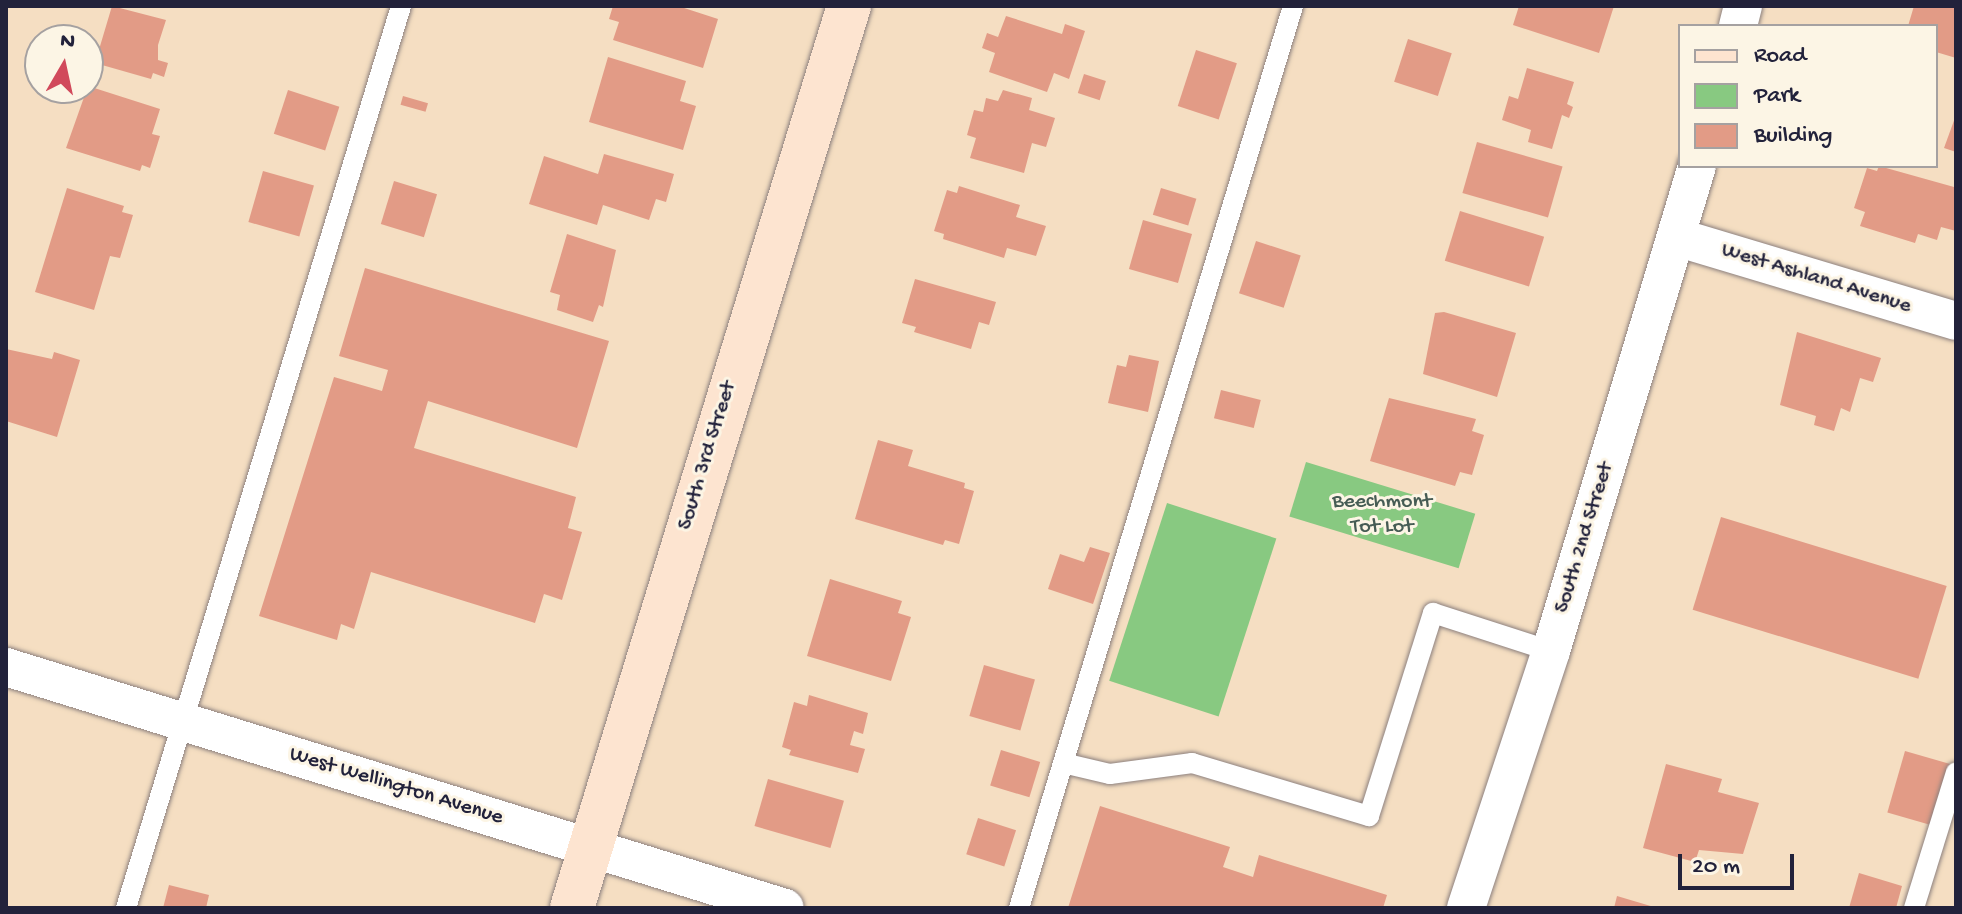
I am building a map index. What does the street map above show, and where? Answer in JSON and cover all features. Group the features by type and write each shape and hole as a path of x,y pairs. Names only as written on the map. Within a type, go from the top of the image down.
{"main road":[{"name":"South 3rd Street","path":"572,908 849,6"}],"street":[{"name":"South 2nd Street","path":"1466,908 1551,651 1696,168"},
{"name":"West Ashland Avenue","path":"1676,237 1956,321"},
{"name":"West Wellington Avenue","path":"6,667 785,908"}],"lane":[{"path":"126,908 401,6"},
{"path":"1019,908 1293,6"},
{"path":"1063,763 1110,774 1192,763 1369,816 1433,613 1551,651"},
{"path":"1914,908 1956,772"}],"green space":[{"name":"Beechmont Tot Lot","path":"1306,462 1475,514 1459,568 1289,517"},
{"path":"1167,503 1276,539 1219,716 1109,681"}],"building":[{"path":"112,6 166,20 158,45 158,60 168,63 164,77 153,73 151,79 104,66 104,33"},
{"path":"613,6 678,6 718,19 703,68 613,40 619,22 609,19"},
{"path":"1519,6 1614,6 1599,53 1513,25"},
{"path":"1914,6 1956,6 1956,58 1938,53 1938,24 1909,24"},
{"path":"1006,16 1062,34 1065,24 1085,31 1069,79 1054,73 1047,92 989,72 995,53 982,48 987,33 998,37"},
{"path":"1408,39 1452,53 1438,96 1394,82"},
{"path":"1196,50 1237,63 1219,119 1178,106"},
{"path":"608,57 686,81 680,101 696,106 683,150 589,122"},
{"path":"1527,68 1574,82 1567,104 1573,107 1569,118 1562,115 1552,149 1528,142 1531,130 1502,120 1509,96 1518,99"},
{"path":"1084,74 1106,81 1100,100 1078,93"},
{"path":"288,90 339,107 325,150 274,134"},
{"path":"1003,90 1032,98 1029,110 1055,118 1046,147 1032,143 1024,173 970,158 976,138 967,135 974,110 983,112 986,98 998,101"},
{"path":"104,91 160,109 152,134 160,136 150,168 142,165 140,171 66,148 82,104 104,104"},
{"path":"403,96 428,103 426,112 401,105"},
{"path":"1956,115 1956,152 1944,148"},
{"path":"1477,142 1563,167 1548,217 1462,193"},
{"path":"604,154 674,174 666,202 656,199 649,220 603,205 597,225 529,204 544,156 598,174"},
{"path":"1867,168 1877,171 1878,168 1886,168 1954,187 1956,231 1941,227 1937,240 1918,234 1915,243 1860,226 1865,212 1854,208"},
{"path":"263,171 314,186 299,237 248,222"},
{"path":"394,181 437,194 424,237 381,224"},
{"path":"959,186 1020,205 1016,217 1046,226 1036,256 1007,248 1004,258 943,239 944,234 934,231 947,190 957,193"},
{"path":"67,188 124,206 122,212 133,215 120,258 110,256 94,310 35,292"},
{"path":"1161,188 1196,199 1188,226 1153,215"},
{"path":"1460,211 1544,237 1529,286 1445,261"},
{"path":"1143,220 1192,234 1178,283 1129,269"},
{"path":"567,234 616,250 603,307 599,305 593,322 557,310 560,295 550,292"},
{"path":"1256,241 1301,256 1284,308 1239,293"},
{"path":"365,268 609,341 577,448 428,401 414,448 576,497 568,528 582,532 562,600 544,594 535,623 371,572 354,629 341,624 337,640 259,616 334,377 382,391 388,370 339,356"},
{"path":"915,279 996,302 989,325 979,322 971,349 914,332 916,327 902,323"},
{"path":"1444,312 1516,333 1497,397 1423,374 1435,313"},
{"path":"1797,332 1881,358 1873,382 1860,378 1850,412 1841,408 1834,431 1814,425 1816,416 1780,405"},
{"path":"6,349 52,359 54,352 80,360 57,437 6,421"},
{"path":"1129,355 1159,361 1148,412 1108,403 1117,365 1126,367"},
{"path":"1221,390 1261,400 1254,428 1214,418"},
{"path":"1389,398 1476,419 1472,431 1484,435 1472,475 1460,472 1455,486 1370,461"},
{"path":"878,440 913,450 908,466 965,483 964,488 974,491 959,544 945,540 943,545 855,519"},
{"path":"1721,517 1947,586 1918,679 1693,610"},
{"path":"1090,547 1110,553 1093,604 1048,589 1060,554 1084,562"},
{"path":"830,579 902,601 898,613 911,617 891,681 807,656"},
{"path":"984,665 1035,680 1020,731 969,716"},
{"path":"809,695 868,713 863,734 854,731 850,745 865,749 858,773 789,755 791,750 782,747 794,702 807,706"},
{"path":"1001,750 1040,762 1029,797 990,785"},
{"path":"1905,751 1949,764 1932,825 1887,813"},
{"path":"1666,764 1722,779 1718,792 1759,803 1743,854 1699,850 1695,862 1643,848"},
{"path":"768,779 844,801 830,848 754,826"},
{"path":"1100,806 1230,847 1223,867 1253,877 1259,855 1387,895 1383,908 1068,908"},
{"path":"978,818 1016,830 1004,867 966,854"},
{"path":"1859,873 1902,886 1896,908 1849,908"},
{"path":"169,885 209,895 206,908 163,908"},
{"path":"1617,896 1654,907 1654,908 1614,908"}]}
